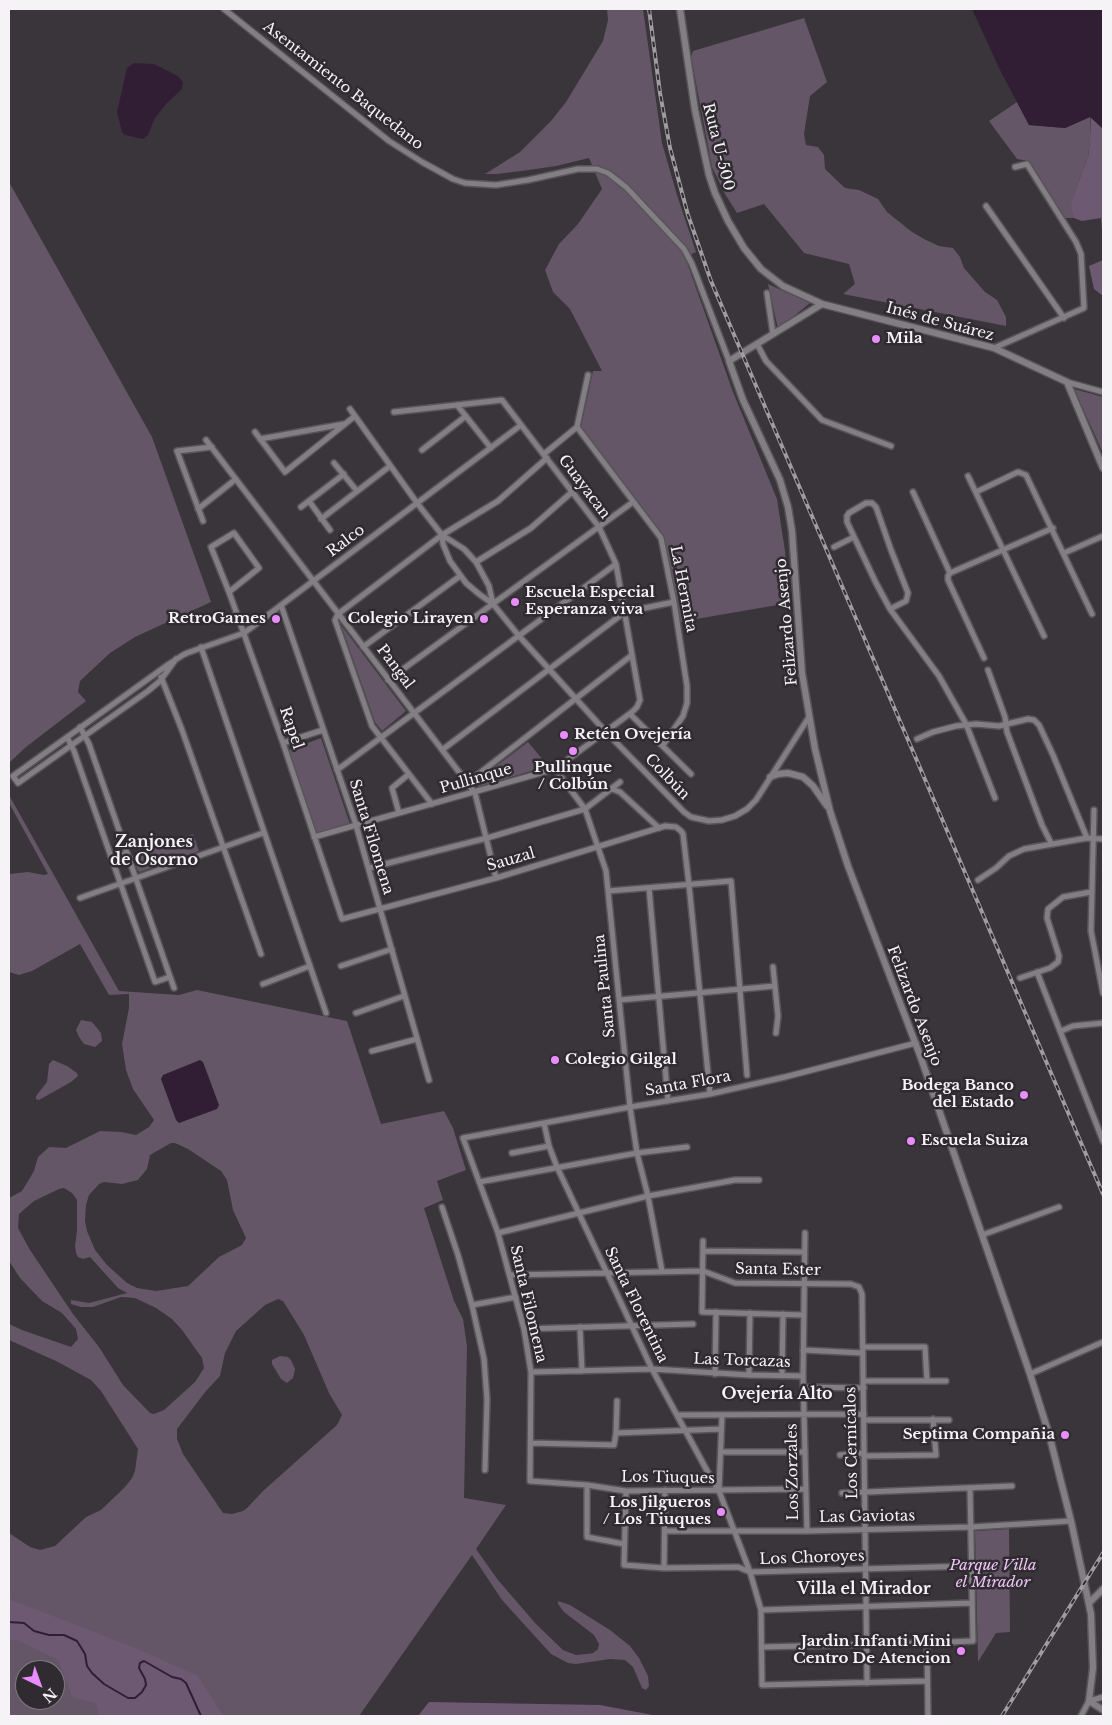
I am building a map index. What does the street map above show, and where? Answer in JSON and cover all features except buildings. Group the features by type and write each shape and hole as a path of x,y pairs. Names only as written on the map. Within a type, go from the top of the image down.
{"street":[{"name":"Asentamiento Baquedano","path":"224,9 390,141 453,179 465,183 496,185 578,169 597,169 608,172 626,187 684,249 692,264 729,361"},
{"name":"Ruta U-500","path":"680,9 701,139 709,175 721,207 739,240 761,269 783,286 822,304"},
{"path":"994,348 1084,308 1081,254 1076,242 1027,164 1015,167"},
{"path":"986,206 1064,318"},
{"path":"767,293 773,334"},
{"path":"729,361 822,304"},
{"name":"Inés de Suárez","path":"822,304 994,348 1067,382 1103,392"},
{"path":"757,344 766,361 822,420 891,446"},
{"name":"Felizardo Asenjo","path":"729,361 743,400 780,480 788,507 792,531 802,673 809,717 830,811 848,866 916,1044 1049,1434 1071,1521 1089,1603 1092,1627 1093,1668 1089,1701 1081,1716"},
{"path":"432,804 372,726 335,620 338,614 442,536 498,501 577,427 588,375"},
{"path":"1067,382 1103,468"},
{"name":"Guayacan","path":"458,405 502,400 599,527 616,564 640,696 637,707 630,714"},
{"path":"394,412 458,405 491,448"},
{"name":"Colbún","path":"350,409 442,536 464,549 476,562 486,578 493,604"},
{"path":"255,432 285,472 355,416"},
{"path":"422,450 466,416"},
{"path":"260,439 345,424"},
{"name":"Ralco","path":"176,659 162,678 148,691 18,784 13,776 158,671 176,659 201,647 244,633 521,425"},
{"name":"La Hermita","path":"577,427 660,538 674,602 687,686 687,703 683,716 663,745"},
{"name":"Pangal","path":"206,440 475,793 496,878"},
{"path":"202,521 177,451 212,447"},
{"path":"334,463 357,491"},
{"path":"321,519 390,466"},
{"path":"976,492 1018,472 1026,474 1092,614"},
{"path":"301,507 344,474"},
{"path":"968,476 1044,636"},
{"path":"198,509 236,479"},
{"path":"476,562 531,528 572,492"},
{"path":"913,492 950,573 948,580 984,658"},
{"path":"309,502 330,530"},
{"path":"388,680 633,502"},
{"path":"890,609 904,602 908,595 876,507 872,503 866,503 848,514 847,520 854,537 890,609 939,676 966,724 995,798"},
{"path":"950,573 1053,528"},
{"name":"Rapel","path":"229,592 260,568 234,533 211,547 244,633 342,919"},
{"name":"Colbún","path":"442,536 446,552 460,576 493,604 519,636 606,732 684,812 697,819 709,821 722,820 741,813 756,800 809,717"},
{"path":"1064,553 1103,536"},
{"path":"834,547 854,537"},
{"path":"337,770 616,564"},
{"path":"363,647 460,576"},
{"path":"442,750 625,612 674,602"},
{"name":"Santa Filomena","path":"281,605 356,825 429,1080"},
{"path":"201,647 326,1013"},
{"path":"467,782 632,655"},
{"path":"988,670 1005,717 1006,732 1042,825 1051,843"},
{"path":"158,671 224,847 261,954"},
{"path":"630,714 691,774"},
{"name":"Pullinque","path":"314,837 555,769 630,714"},
{"path":"917,739 940,729 966,724 1006,725 1028,719 1034,720 1038,723 1087,838"},
{"path":"80,727 85,736 174,988"},
{"path":"283,744 323,730"},
{"path":"67,737 72,745 155,982 170,977"},
{"name":"Santa Paulina","path":"555,769 585,809 606,871 630,1107 637,1153 648,1196 662,1271"},
{"path":"770,777 788,773 803,777 810,783 830,811"},
{"path":"399,813 392,789 394,785 408,774"},
{"path":"369,868 487,838 585,809 620,782"},
{"path":"612,789 620,792 659,828"},
{"path":"1094,810 1091,892 1092,938 1103,993"},
{"name":"Sauzal","path":"342,919 496,878 666,826 679,829 683,834 689,885"},
{"path":"80,898 263,833"},
{"path":"978,880 1016,852 1051,843 1087,838 1103,839"},
{"path":"112,859 127,853"},
{"path":"608,891 732,881 747,1075"},
{"path":"689,885 710,1094"},
{"path":"649,888 668,1101"},
{"path":"1020,978 1055,966 1059,960 1046,918 1048,909 1066,896 1091,892"},
{"path":"341,966 392,949"},
{"path":"263,984 310,966"},
{"path":"773,967 778,1016 776,1033"},
{"path":"1037,972 1103,1141"},
{"path":"619,1000 775,986"},
{"path":"356,1013 404,996"},
{"path":"1061,1031 1073,1026 1103,1024"},
{"path":"372,1051 417,1039"},
{"name":"Santa Flora","path":"462,1138 710,1094 785,1078 916,1044"},
{"name":"Santa Florentina","path":"544,1123 557,1167 578,1213 652,1369 718,1491 750,1572 761,1610 762,1685 867,1682"},
{"name":"Santa Filomena","path":"462,1138 498,1233 524,1329 531,1372 530,1481"},
{"path":"512,1153 550,1146"},
{"path":"479,1182 637,1153 686,1147"},
{"path":"498,1233 648,1196 735,1180 758,1180"},
{"path":"442,1207 472,1305 484,1359 487,1398 485,1470"},
{"path":"982,1235 1059,1207"},
{"name":"Los Zorzales","path":"805,1234 803,1376 807,1531"},
{"path":"703,1241 702,1312 803,1315"},
{"path":"703,1251 804,1252"},
{"name":"Santa Ester","path":"510,1275 662,1271 703,1272 734,1283 854,1284 859,1287 862,1294"},
{"name":"Los Cernícalos","path":"862,1294 867,1682"},
{"path":"472,1305 516,1297"},
{"path":"715,1374 716,1312"},
{"path":"749,1375 750,1313"},
{"path":"782,1376 783,1314"},
{"path":"524,1329 693,1324"},
{"path":"580,1327 582,1371"},
{"path":"1030,1374 1103,1342"},
{"path":"863,1346 925,1347 927,1381"},
{"path":"803,1350 863,1353"},
{"name":"Las Torcazas","path":"531,1372 652,1369 715,1374 803,1376"},
{"path":"864,1381 946,1381"},
{"path":"804,1386 864,1388"},
{"path":"531,1443 614,1445 617,1401"},
{"path":"677,1416 804,1414 949,1420"},
{"path":"718,1491 722,1416"},
{"path":"840,1455 936,1456 933,1419"},
{"path":"616,1433 721,1429"},
{"path":"721,1452 805,1452"},
{"name":"Los Tiuques","path":"530,1481 587,1485 626,1491 806,1489"},
{"path":"587,1485 587,1537 624,1544 626,1491"},
{"path":"842,1492 1012,1486"},
{"path":"762,1647 973,1640 970,1488"},
{"path":"664,1568 665,1490"},
{"name":"Las Gaviotas","path":"665,1531 734,1532 972,1527 1071,1521"},
{"name":"Los Choroyes","path":"624,1544 624,1565 664,1568 738,1567 750,1572 972,1566"},
{"path":"1089,1603 1103,1589"},
{"path":"761,1610 972,1603"},
{"path":"927,1643 928,1716"},
{"path":"867,1682 927,1681"},
{"path":"1089,1701 1103,1697"},
{"path":"1089,1701 1103,1710"}],"green space":[{"path":"607,9 643,9 662,143 696,252 685,257 733,392 777,499 785,551 789,603 679,622 663,538 594,444 592,444 581,426 593,371 602,371 570,309 553,292 545,270 559,244 578,224 602,189 589,158 556,166 485,174 520,152 551,121 566,102 603,41 608,20"},
{"path":"804,18 827,82 810,96 804,134 806,145 818,147 824,155 825,169 845,188 859,190 878,199 887,212 912,232 939,246 953,248 960,257 964,268 985,292 997,300 1006,317 1006,326 843,294 855,284 849,264 804,253 764,204 737,213 712,167 691,57 693,51"},
{"path":"1017,102 1029,125 1065,128 1090,117 1088,157 1076,188 1072,206 1074,218 1065,218 1029,161 1017,159 989,121"},
{"path":"9,182 152,437 211,602 135,637 110,653 80,681 78,692 86,701 26,747 9,763"},
{"path":"768,284 810,303 778,329"},
{"path":"1074,389 1103,397 1103,453"},
{"path":"341,625 406,711 382,731 375,722"},
{"path":"321,738 350,824 316,833 289,750"},
{"path":"528,742 548,766 478,787 475,782"},
{"path":"9,795 119,991 179,995 197,990 347,1021 381,1124 444,1111 453,1128 466,1170 437,1181 443,1200 424,1208 454,1301 463,1319 467,1346 464,1498 506,1505 476,1549 498,1580 536,1624 563,1650 576,1655 593,1653 598,1649 599,1644 594,1635 564,1612 558,1601 570,1605 610,1630 630,1646 639,1658 648,1676 649,1686 646,1690 642,1688 633,1667 625,1660 610,1659 576,1664 568,1663 551,1654 502,1600 472,1555 359,1716 9,1716 9,1533 30,1547 40,1550 55,1546 86,1517 101,1510 125,1487 135,1471 138,1449 101,1391 91,1380 56,1361 9,1340 9,1324 71,1347 78,1339 76,1329 62,1313 42,1301 20,1278 9,1261 9,1198 22,1191 34,1171 38,1157 49,1147 66,1148 100,1131 136,1135 149,1127 154,1120 133,1089 126,1070 122,1044 129,1008 129,994 109,995 80,944 32,971 19,975 9,972 9,874 28,872 48,874 9,803","holes":["171,1143 188,1149 221,1171 227,1180 233,1210 246,1238 242,1245 219,1257 188,1286 156,1291 137,1288 127,1283 107,1265 95,1250 87,1231 85,1221 86,1205 89,1195 99,1184 104,1182 122,1184 138,1180 147,1169 150,1155","64,1188 72,1193 77,1200 75,1246 78,1257 83,1259 90,1257 118,1288 127,1293 89,1303 71,1300 71,1304 81,1307 93,1307 121,1297 135,1298 156,1308 172,1319 202,1358 204,1368 195,1382 164,1410 154,1414 150,1413 123,1385 99,1347 73,1314 30,1250 18,1228 19,1214 34,1201","278,1299 283,1301 304,1335 329,1393 342,1415 337,1425 263,1491 247,1508 232,1514 223,1513 183,1454 177,1439 177,1429 220,1376 225,1353 236,1331 265,1305"]},
{"path":"193,834 199,851 140,872 138,871 132,856"},
{"path":"81,1020 92,1022 101,1033 102,1041 95,1047 84,1044 79,1037 76,1030"},
{"path":"53,1060 67,1066 77,1073 78,1076 39,1100 36,1099 36,1096 47,1082 49,1064"},
{"path":"280,1356 288,1357 295,1369 293,1378 287,1383 281,1379 272,1364 272,1360"},
{"name":"Parque Villa el Mirador","path":"1009,1529 1010,1632 996,1633 978,1662 975,1531"}],"shaded area":[{"path":"972,9 1103,9 1103,129 1090,117 1065,128 1029,125 1000,70"},
{"path":"134,63 154,64 178,76 183,82 182,89 155,118 148,135 143,139 125,135 122,132 117,112 127,68"},
{"path":"1091,110 1103,121 1103,241 1101,218 1082,221 1074,218 1071,206 1088,157"},
{"path":"1103,260 1103,296 1094,289 1089,266"},
{"path":"200,1060 203,1062 219,1105 217,1109 179,1123 176,1120 161,1079 163,1075"},
{"path":"9,1599 138,1649 198,1676 223,1716 99,1716 96,1703 73,1698 65,1678 65,1660 58,1660 17,1640 9,1640"},
{"path":"429,1702 600,1705 658,1716 418,1716"}],"waterway":[{"path":"9,1622 24,1623 34,1631 49,1635 64,1635 77,1641 85,1654 87,1666 92,1673 104,1684 128,1698 135,1698 146,1685 139,1668 140,1663 144,1661 172,1677 181,1679 186,1683 201,1716"}],"railway":[{"path":"649,9 660,93 670,148 688,215 711,281 1103,1194"},
{"path":"1002,1716 1103,1553"}],"place":[{"name":"Mila","path":"876,339"},
{"name":"Escuela Especial Esperanza viva","path":"515,602"},
{"name":"RetroGames","path":"276,619"},
{"name":"Colegio Lirayen","path":"484,619"},
{"name":"Retén Ovejería","path":"564,735"},
{"name":"Pullinque / Colbún","path":"573,751"},
{"name":"Colegio Gilgal","path":"555,1060"},
{"name":"Bodega Banco del Estado","path":"1024,1095"},
{"name":"Escuela Suiza","path":"911,1141"},
{"name":"Septima Compañia","path":"1065,1435"},
{"name":"Los Jilgueros / Los Tiuques","path":"721,1512"},
{"name":"Jardin Infanti Mini Centro De Atencion","path":"961,1651"}],"district":[{"name":"Zanjones de Osorno","path":"154,851"},
{"name":"Ovejería Alto","path":"777,1394"},
{"name":"Villa el Mirador","path":"864,1589"}]}
